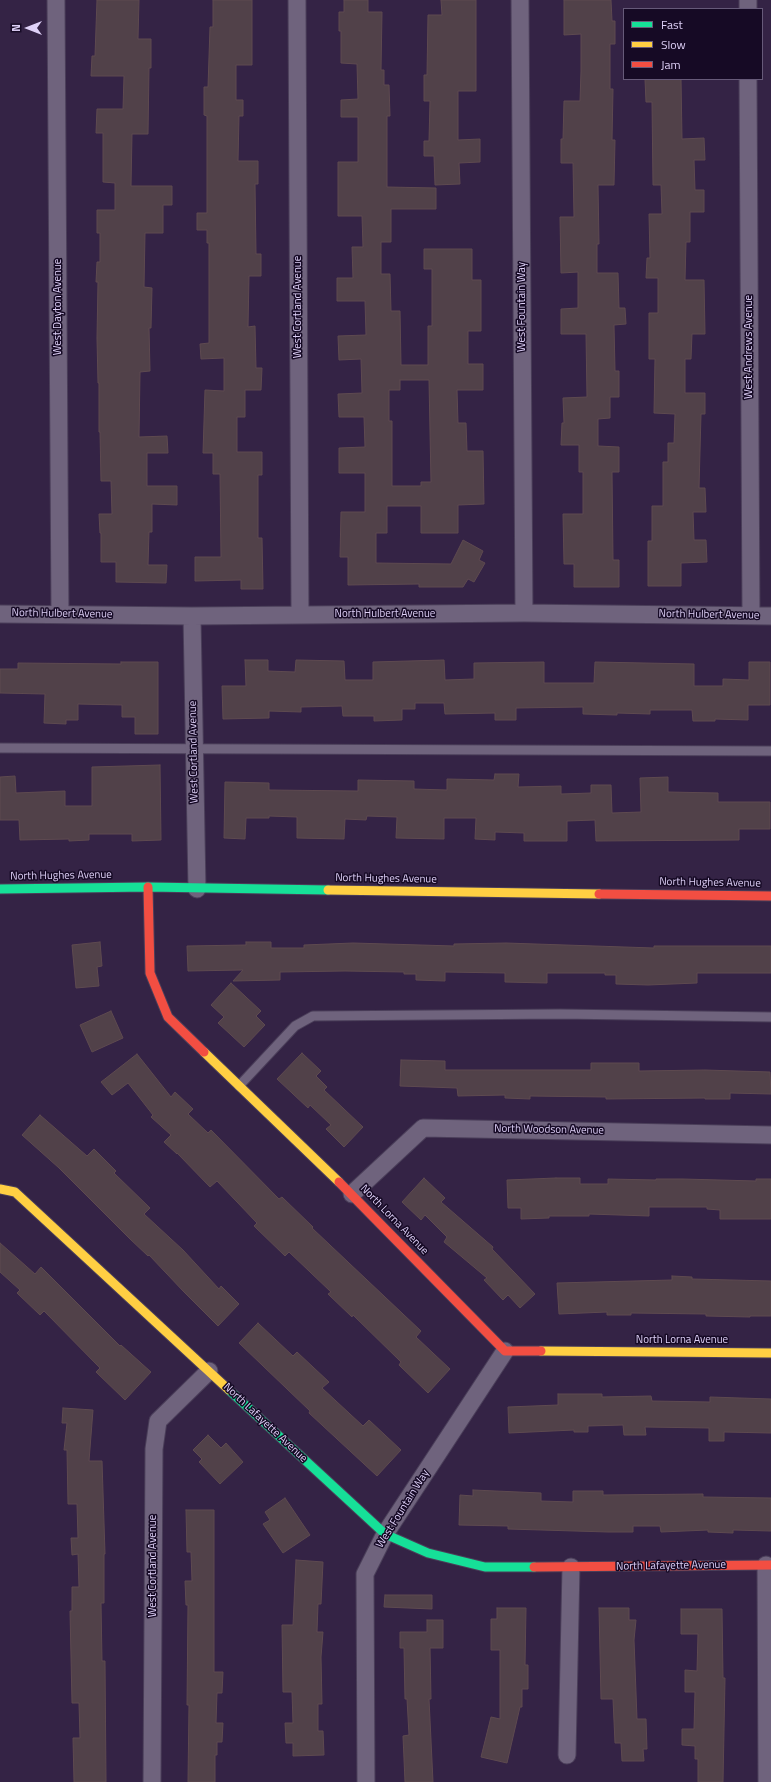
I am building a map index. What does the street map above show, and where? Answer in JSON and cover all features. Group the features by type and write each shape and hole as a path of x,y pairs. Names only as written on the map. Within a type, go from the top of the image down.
{"street":[{"name":"West Dayton Avenue","path":"56,0 60,614"},
{"name":"West Cortland Avenue","path":"296,0 300,614"},
{"name":"West Fountain Way","path":"520,0 524,614"},
{"name":"West Andrews Avenue","path":"748,80 751,615"},
{"name":"North Hulbert Avenue","path":"0,614 192,616 300,614 771,616"},
{"name":"West Cortland Avenue","path":"192,616 197,889"},
{"name":"North Hughes Avenue","path":"0,889 148,887 197,889 771,896"},
{"name":"North Lorna Avenue","path":"148,887 150,973 168,1017 352,1194 505,1351 771,1353"},
{"name":"North Woodson Avenue","path":"352,1194 423,1128 771,1135"},
{"name":"North Lafayette Avenue","path":"0,1189 15,1192 385,1534 428,1553 484,1568 769,1565"},
{"name":"West Fountain Way","path":"366,1782 365,1574 385,1534 505,1351"},
{"name":"West Cortland Avenue","path":"152,1782 154,1449 158,1422 209,1371"},
{"path":"767,1782 769,1565"},
{"path":"567,1755 571,1567"}],"lane":[{"path":"0,748 771,751"},
{"path":"238,1086 295,1026 313,1016 560,1014 771,1017"}],"building":[{"path":"97,0 139,0 138,39 151,39 151,68 149,68 148,134 132,134 131,186 172,186 172,205 163,205 163,233 145,233 144,287 152,288 151,328 149,328 150,371 140,372 139,437 167,436 168,453 147,453 147,486 177,486 177,505 152,504 152,532 149,532 148,565 167,565 166,583 116,582 116,562 101,562 101,533 99,514 112,514 111,481 101,481 97,338 98,282 96,282 97,262 100,262 100,233 97,233 97,210 115,210 115,183 103,182 103,133 96,133 97,109 123,109 124,76 91,76 92,56 95,56"},
{"path":"213,0 252,0 252,65 236,65 236,100 243,100 243,116 239,116 238,161 258,161 258,184 255,184 256,254 261,254 261,276 249,276 248,327 255,326 256,368 262,368 261,390 245,390 245,417 237,417 237,452 262,452 262,475 258,475 258,538 262,538 263,589 241,589 241,580 195,581 195,557 221,557 220,474 213,474 213,453 203,453 205,390 224,391 224,358 201,359 200,344 209,343 209,243 207,243 207,230 197,230 197,213 207,213 207,116 204,115 204,87 208,87 210,27 213,27"},
{"path":"344,0 368,0 368,12 382,12 381,70 384,70 384,85 389,85 390,116 387,116 387,187 436,188 436,209 391,209 391,242 381,242 381,274 390,274 391,311 400,311 401,365 428,365 428,326 432,326 432,269 424,269 424,249 472,249 472,280 481,280 481,331 468,331 468,364 483,364 483,390 457,390 458,423 466,423 467,451 483,451 484,504 458,505 458,533 421,533 421,506 387,506 387,533 376,533 376,563 451,564 463,540 483,551 479,560 485,563 474,582 468,579 463,587 419,587 419,584 348,585 348,557 340,557 341,512 365,512 365,473 339,473 339,448 365,447 364,417 339,417 338,394 362,393 361,359 339,360 338,336 366,335 365,301 337,301 337,278 353,278 352,247 363,247 362,216 338,216 338,162 358,162 358,117 341,117 341,100 358,99 357,64 341,63 341,31 339,31 339,12 344,12","holes":["400,380 429,380 431,482 421,482 421,486 392,486 392,421 389,421 389,390 400,390"]},
{"path":"441,0 476,0 476,91 458,91 458,140 480,139 480,162 459,163 460,184 435,185 434,156 424,156 424,141 429,141 430,101 424,101 424,75 427,75 428,15 442,15"},
{"path":"564,0 611,0 612,21 615,21 615,44 610,44 610,89 613,89 612,140 615,140 614,185 598,185 599,244 597,244 597,273 618,273 619,308 625,308 626,324 614,325 615,371 619,371 619,397 610,397 610,418 598,419 598,446 619,447 619,472 612,472 613,560 619,560 619,587 574,587 574,564 564,564 563,514 583,514 583,472 579,472 579,445 561,445 562,423 564,423 563,398 587,397 586,334 561,334 561,309 578,308 578,272 561,273 560,217 574,217 573,163 561,163 561,139 563,139 564,101 580,101 581,71 581,34 564,35"},
{"path":"645,80 681,80 682,139 704,138 705,160 694,160 695,190 704,190 704,212 690,212 690,242 686,242 685,280 704,280 705,334 692,334 691,359 685,359 685,393 705,393 705,414 701,414 699,488 705,488 706,512 693,512 694,540 706,540 707,562 681,563 681,586 648,586 648,541 652,541 652,506 663,506 663,462 668,462 668,443 674,443 675,414 654,413 655,359 649,359 649,313 658,313 658,278 646,278 647,258 650,258 649,214 662,214 661,185 653,185 652,102 646,102"},
{"path":"245,660 268,660 268,671 295,672 296,660 344,661 345,680 373,680 373,662 444,660 445,680 474,679 474,663 544,662 544,683 594,683 595,662 694,664 694,686 723,686 723,679 749,680 749,662 770,662 770,705 748,705 748,720 715,719 715,721 693,721 692,710 650,710 650,714 617,713 617,715 583,714 583,707 516,708 516,720 495,720 495,713 445,714 444,703 415,703 415,709 402,709 402,720 374,721 374,716 343,716 342,706 301,707 301,712 269,711 269,718 223,719 222,686 246,686"},
{"path":"121,662 158,662 158,734 135,734 135,717 122,717 122,705 78,704 78,720 66,720 66,724 44,723 45,694 0,693 0,669 18,669 18,663 121,664"},
{"path":"160,765 161,840 132,841 132,834 89,834 89,840 20,840 19,820 0,820 0,777 15,776 16,793 65,791 65,806 92,806 92,767"},
{"path":"495,774 519,774 518,787 561,786 561,794 591,793 591,785 611,785 612,813 641,812 640,778 668,777 668,792 718,793 718,802 770,802 770,829 739,829 739,840 596,841 595,820 567,821 567,841 524,841 524,833 495,832 495,840 475,839 476,818 444,818 444,839 396,838 397,817 367,816 366,820 345,819 344,839 297,838 297,817 269,816 269,818 246,818 245,839 224,838 225,782 269,783 269,790 358,791 358,780 414,781 414,789 447,790 447,779 494,780"},
{"path":"100,942 102,966 97,967 99,986 76,988 72,945"},
{"path":"246,942 271,942 271,948 304,948 304,945 353,943 454,946 454,944 506,943 654,948 654,946 771,946 771,973 697,973 697,983 648,985 616,984 616,975 605,975 605,973 547,973 547,983 505,982 505,973 445,972 445,981 416,980 416,974 404,974 404,972 280,972 280,980 233,981 243,970 188,971 187,946 246,945"},
{"path":"231,983 261,1011 256,1016 265,1025 244,1047 218,1023 224,1017 211,1005"},
{"path":"111,1011 123,1038 92,1052 80,1025"},
{"path":"302,1053 321,1071 316,1076 327,1087 324,1090 363,1127 344,1147 326,1129 331,1125 310,1105 308,1108 277,1079"},
{"path":"137,1054 171,1097 175,1092 193,1109 188,1114 208,1133 211,1130 279,1199 282,1197 313,1227 312,1228 421,1331 416,1337 450,1369 428,1393 399,1365 401,1362 353,1315 352,1317 328,1294 331,1292 289,1252 285,1256 254,1226 257,1223 217,1181 210,1187 177,1153 164,1142 171,1135 151,1117 153,1115 128,1083 112,1095 101,1082"},
{"path":"401,1060 445,1061 445,1070 591,1070 591,1063 639,1063 639,1071 705,1070 770,1072 771,1094 730,1093 730,1099 606,1099 606,1097 530,1096 530,1099 505,1098 505,1095 458,1096 457,1088 400,1086"},
{"path":"40,1115 87,1156 94,1149 116,1171 114,1173 150,1208 144,1214 183,1250 219,1289 221,1286 239,1304 218,1326 149,1255 148,1256 130,1239 59,1168 22,1135"},
{"path":"424,1178 445,1198 441,1202 493,1247 492,1249 535,1294 520,1308 508,1295 503,1300 484,1280 487,1278 444,1242 447,1237 425,1215 421,1220 402,1202"},
{"path":"580,1178 580,1184 608,1184 608,1179 756,1181 756,1179 771,1179 771,1219 720,1219 720,1210 707,1209 707,1207 649,1207 649,1216 589,1214 589,1216 549,1216 549,1218 521,1219 521,1208 508,1208 507,1180"},
{"path":"0,1243 35,1274 41,1267 120,1346 121,1345 151,1372 125,1400 96,1372 100,1368 44,1311 40,1315 17,1293 20,1290 0,1272"},
{"path":"672,1276 692,1277 692,1279 771,1281 771,1316 750,1317 706,1316 706,1314 631,1313 631,1315 607,1315 607,1312 559,1314 557,1283 672,1280"},
{"path":"258,1323 293,1356 297,1352 329,1382 322,1388 363,1426 369,1420 401,1450 377,1476 309,1413 310,1411 239,1343"},
{"path":"558,1394 602,1394 602,1397 651,1396 652,1401 710,1402 710,1397 771,1399 771,1433 724,1432 724,1441 709,1441 709,1428 645,1427 646,1435 624,1435 623,1425 588,1426 588,1432 574,1432 574,1430 509,1433 508,1407 558,1405"},
{"path":"63,1408 93,1410 89,1461 102,1461 105,1554 104,1603 101,1603 102,1661 105,1661 106,1782 74,1782 73,1738 80,1738 79,1703 72,1703 70,1611 72,1611 72,1587 79,1587 78,1554 72,1555 71,1538 78,1538 77,1504 68,1504 67,1450 64,1450 67,1423 62,1423"},
{"path":"208,1435 221,1448 226,1443 243,1462 220,1484 199,1462 202,1459 193,1450"},
{"path":"473,1490 541,1493 541,1501 573,1502 573,1491 603,1491 603,1495 703,1494 703,1497 771,1498 771,1531 733,1530 733,1533 708,1532 708,1530 661,1532 660,1526 633,1526 633,1532 608,1532 508,1529 508,1526 459,1525 460,1495 473,1496"},
{"path":"285,1498 310,1535 283,1553 263,1524 270,1520 265,1512"},
{"path":"186,1510 214,1510 214,1672 223,1672 222,1693 217,1693 216,1723 223,1723 222,1742 217,1742 217,1755 215,1755 215,1782 188,1782 188,1605 186,1605 185,1581 192,1581 191,1552 187,1552"},
{"path":"296,1560 323,1562 321,1604 318,1604 317,1632 323,1632 321,1657 322,1704 318,1704 318,1731 323,1731 324,1755 293,1756 293,1743 286,1743 285,1723 293,1723 292,1692 283,1692 282,1625 293,1625"},
{"path":"385,1595 432,1595 432,1609 384,1607"},
{"path":"497,1608 526,1608 525,1665 528,1665 528,1689 522,1689 522,1707 520,1707 507,1763 481,1757 491,1717 500,1719 500,1650 491,1650 491,1619 497,1619"},
{"path":"599,1608 629,1608 629,1620 636,1620 634,1640 637,1719 646,1719 647,1749 643,1749 644,1761 622,1761 621,1743 615,1743 613,1699 601,1699"},
{"path":"681,1609 722,1609 723,1678 725,1678 723,1782 698,1782 698,1759 695,1759 695,1746 682,1745 682,1729 694,1729 695,1692 685,1692 685,1670 697,1671 698,1634 681,1634"},
{"path":"427,1620 443,1620 443,1648 430,1648 431,1699 429,1699 433,1782 405,1782 403,1736 409,1735 407,1699 405,1699 404,1648 400,1648 400,1632 427,1632"}],"traffic: fast":[{"path":"0,889 148,887 328,890"},
{"path":"229,1390 385,1534 428,1553 485,1567 534,1567"}],"traffic: slow":[{"path":"328,890 599,894"},
{"path":"204,1052 339,1182"},
{"path":"0,1189 15,1192 229,1390"},
{"path":"541,1351 771,1353"}],"traffic: jam":[{"path":"148,887 150,973 168,1017 204,1052"},
{"path":"599,894 771,896"},
{"path":"339,1182 505,1351 541,1351"},
{"path":"534,1567 771,1565"}]}
